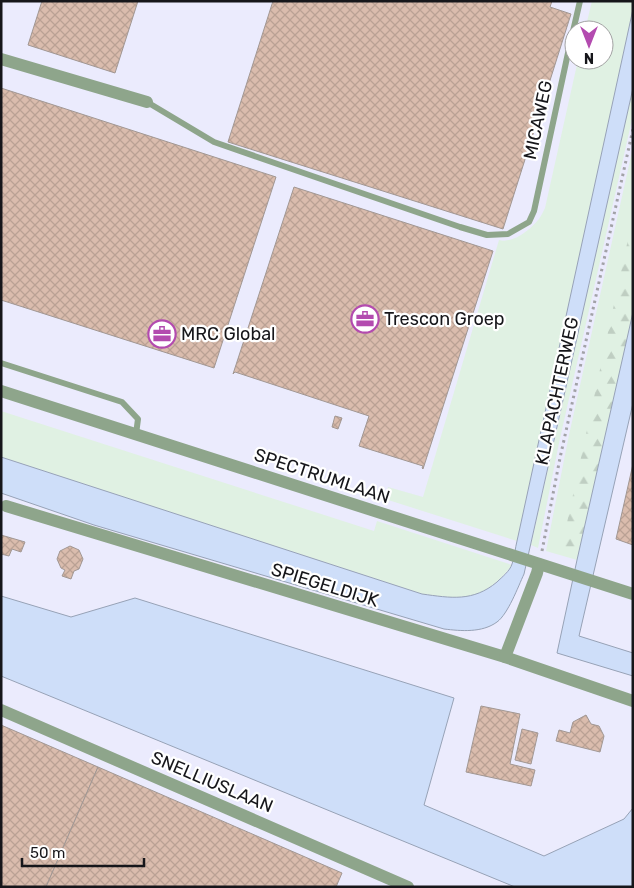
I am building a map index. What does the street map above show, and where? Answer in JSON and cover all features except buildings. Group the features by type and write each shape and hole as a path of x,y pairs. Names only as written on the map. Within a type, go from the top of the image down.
{"street":[{"path":"1,59 147,102"},
{"name":"SPECTRUMLAAN","path":"1,391 633,594"},
{"name":"SPIEGELDIJK","path":"6,506 505,657 633,701"},
{"path":"505,657 539,564"},
{"name":"SNELLIUSLAAN","path":"1,710 408,887"}],"lane":[{"name":"MICAWEG","path":"147,102 214,142 460,227 487,235 508,234 529,222 534,211 580,1"},
{"path":"1,363 122,402 138,419 136,434"}],"path":[{"name":"KLAPACHTERWEG","path":"539,564 562,449 633,129"}],"shaded area":[{"path":"1,1 633,1 633,887 1,887"},
{"path":"633,9 633,88 524,574 509,607 497,622 478,630 444,629 94,525 1,493 1,457 422,594 443,597 470,596 497,582 510,569 514,558"},
{"path":"633,312 633,403 579,636 633,653 633,676 557,653"},
{"path":"1,596 71,617 135,598 454,698 424,805 544,856 624,819 633,808 633,887 515,887 1,676"}],"green space":[{"path":"592,1 633,1 633,9 517,541 385,499 388,487 423,497 499,240 510,240 527,231 539,219 545,208 576,70 614,70 614,20 587,20"},
{"path":"633,88 633,115 559,443 538,548 531,545"},
{"path":"633,147 633,312 577,560 546,551 569,435"},
{"path":"633,216 633,312 578,555 562,546"},
{"path":"1,411 374,531 377,521 512,565 492,586 482,592 462,597 422,594 1,457"}],"place":[{"name":"Trescon Groep","path":"365,319"},
{"name":"MRC Global","path":"162,334"}]}
